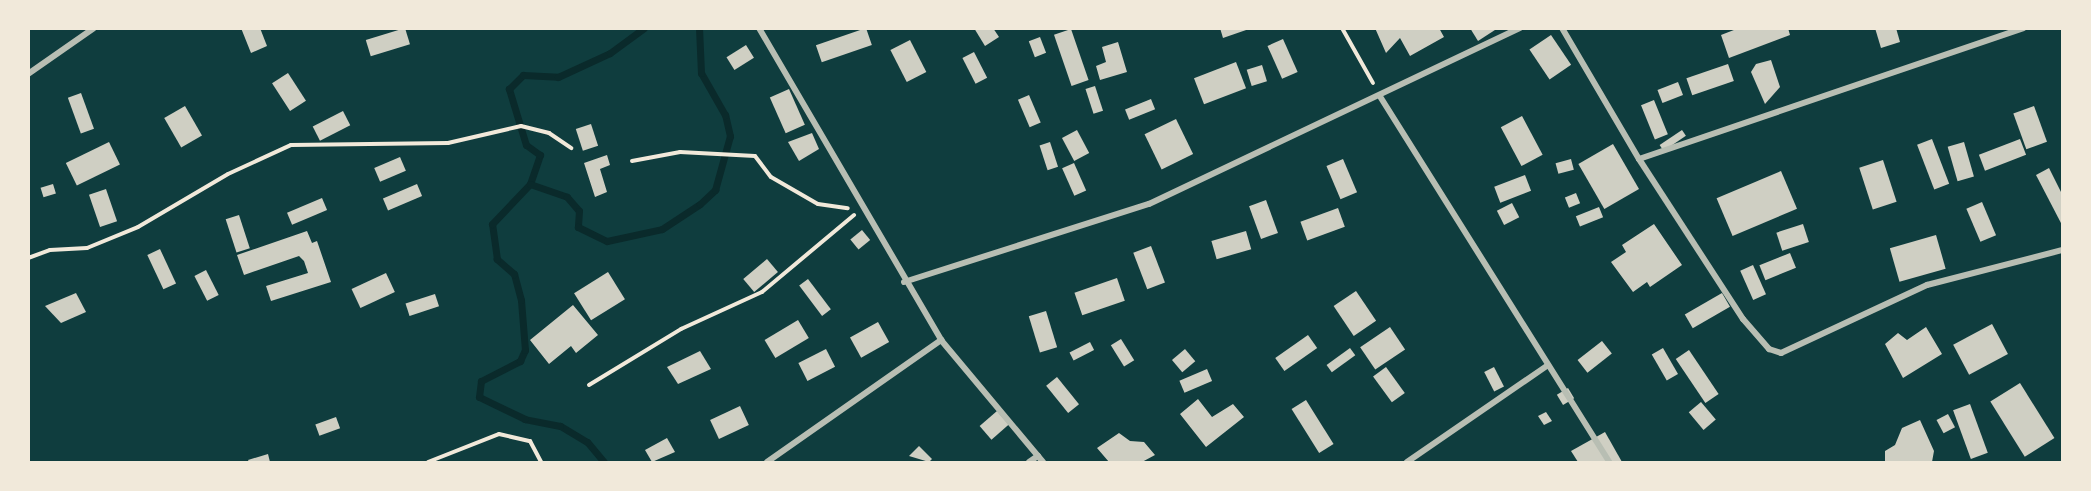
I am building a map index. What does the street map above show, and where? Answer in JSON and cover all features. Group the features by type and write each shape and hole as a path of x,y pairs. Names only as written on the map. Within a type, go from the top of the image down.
{"street":[{"path":"28,75 94,28"},
{"path":"759,28 861,210 941,340 1044,462"},
{"path":"904,282 1149,204 1381,98 1520,28"},
{"path":"1562,28 1639,159 1743,319 1769,349 1782,353 1927,285 2062,250"},
{"path":"1639,159 2024,28"},
{"path":"1381,98 1609,462"},
{"path":"766,462 941,340"},
{"path":"1407,462 1548,365"},
{"path":"1029,462 1038,456"}],"path":[{"path":"1342,28 1381,98"},
{"path":"28,258 50,250 87,248 138,227 228,174 291,145 448,143 521,126 549,134 570,148"},
{"path":"632,161 680,152 755,156 771,177 819,204 861,210"},
{"path":"589,385 681,329 762,292 861,210"},
{"path":"428,462 499,434 530,441 541,462"}],"building":[{"path":"241,28 260,28 267,46 251,53"},
{"path":"405,28 410,44 371,56 366,40"},
{"path":"866,28 872,45 822,62 816,45"},
{"path":"974,28 993,28 999,37 985,46"},
{"path":"1220,28 1248,28 1249,29 1223,38"},
{"path":"1375,28 1439,28 1444,37 1410,56 1400,38 1386,53"},
{"path":"1470,28 1498,28 1478,41"},
{"path":"1739,28 1788,28 1790,35 1729,58 1721,35"},
{"path":"1875,28 1896,28 1900,42 1881,48"},
{"path":"1071,29 1089,80 1072,86 1054,35"},
{"path":"1551,35 1571,65 1550,79 1529,50"},
{"path":"1040,37 1046,53 1035,57 1029,41"},
{"path":"1283,39 1298,72 1282,79 1267,46"},
{"path":"910,40 926,72 907,82 890,50"},
{"path":"1118,42 1127,72 1100,80 1096,66 1106,62 1102,47"},
{"path":"746,45 754,58 734,70 726,57"},
{"path":"974,52 987,78 976,84 962,58"},
{"path":"1771,60 1780,87 1765,104 1751,72 1756,64"},
{"path":"1236,62 1246,88 1204,104 1194,78"},
{"path":"1728,64 1734,81 1692,95 1686,78"},
{"path":"1262,65 1267,81 1252,86 1247,70"},
{"path":"288,73 306,101 290,111 272,83"},
{"path":"1678,82 1683,95 1662,103 1657,90"},
{"path":"1095,86 1103,111 1094,114 1085,89"},
{"path":"789,89 805,125 786,133 770,98"},
{"path":"81,93 94,129 81,133 68,98"},
{"path":"1029,95 1041,123 1030,127 1018,100"},
{"path":"1151,99 1155,109 1129,120 1125,109"},
{"path":"1654,100 1668,134 1655,140 1641,105"},
{"path":"185,106 202,135 181,147 164,118"},
{"path":"2034,106 2047,142 2026,149 2013,114"},
{"path":"343,111 350,125 320,141 313,126"},
{"path":"1522,116 1543,155 1521,166 1501,127"},
{"path":"1176,119 1193,154 1162,169 1145,134"},
{"path":"591,124 598,146 583,151 576,129"},
{"path":"1077,130 1089,153 1074,161 1062,138"},
{"path":"1682,130 1686,136 1664,151 1660,145"},
{"path":"812,133 819,149 799,161 788,142"},
{"path":"1932,139 1949,184 1934,190 1917,145"},
{"path":"2020,139 2026,155 1985,171 1979,155"},
{"path":"109,142 120,164 77,186 66,163"},
{"path":"1050,142 1058,167 1048,170 1040,145"},
{"path":"1964,142 1974,177 1958,181 1948,147"},
{"path":"1613,144 1639,189 1604,209 1578,164"},
{"path":"607,155 610,165 600,169 607,192 595,197 584,163"},
{"path":"400,157 406,171 380,182 374,168"},
{"path":"1343,159 1357,192 1340,199 1326,166"},
{"path":"1571,159 1574,170 1558,174 1556,163"},
{"path":"1883,160 1897,202 1873,210 1859,168"},
{"path":"1074,163 1086,190 1074,196 1062,168"},
{"path":"2049,168 2062,194 2062,225 2036,175"},
{"path":"1781,171 1797,209 1733,236 1717,198"},
{"path":"1525,175 1531,191 1500,203 1494,187"},
{"path":"53,184 56,194 43,197 41,188"},
{"path":"417,184 422,196 388,210 383,198"},
{"path":"106,189 117,221 100,227 89,195"},
{"path":"1576,193 1580,203 1569,208 1565,197"},
{"path":"322,198 327,210 292,225 287,213"},
{"path":"1266,200 1278,233 1261,239 1249,206"},
{"path":"1982,202 1996,235 1980,242 1966,209"},
{"path":"1512,203 1519,217 1504,225 1497,211"},
{"path":"1599,207 1603,217 1580,227 1576,216"},
{"path":"1338,208 1345,227 1307,240 1300,222"},
{"path":"239,215 250,248 237,253 226,219"},
{"path":"1654,224 1682,265 1650,287 1647,282 1633,292 1611,262 1626,252 1622,245"},
{"path":"1803,224 1809,242 1782,251 1776,233"},
{"path":"862,230 870,240 859,250 850,239"},
{"path":"307,231 312,243 317,241 331,282 271,301 266,286 308,273 304,261 299,256 244,275 237,255"},
{"path":"1246,231 1251,249 1217,259 1211,241"},
{"path":"1936,235 1946,269 1900,282 1890,248"},
{"path":"1151,246 1165,282 1147,289 1133,253"},
{"path":"160,249 176,283 163,289 147,255"},
{"path":"1790,253 1796,268 1765,280 1759,265"},
{"path":"767,259 778,272 754,292 743,279"},
{"path":"1753,265 1766,294 1753,300 1740,271"},
{"path":"206,270 219,295 207,301 194,276"},
{"path":"608,272 625,299 591,320 574,293"},
{"path":"386,273 395,292 360,308 352,289"},
{"path":"1117,278 1125,301 1082,315 1074,293"},
{"path":"808,279 831,309 822,316 799,286"},
{"path":"1356,291 1376,321 1354,336 1334,306"},
{"path":"76,293 86,312 61,323 45,306"},
{"path":"1722,293 1730,307 1693,328 1685,314"},
{"path":"435,294 439,306 410,316 406,304"},
{"path":"573,305 598,335 576,353 571,346 549,364 530,340"},
{"path":"1046,311 1057,347 1040,353 1029,316"},
{"path":"798,320 809,338 775,358 765,340"},
{"path":"878,322 889,342 861,358 850,338"},
{"path":"1992,324 2008,354 1969,375 1953,345"},
{"path":"1390,327 1405,349 1375,370 1360,347"},
{"path":"1926,327 1942,354 1903,378 1885,344 1898,333 1907,340"},
{"path":"1308,335 1317,348 1284,371 1275,358"},
{"path":"1121,339 1134,360 1124,367 1111,345"},
{"path":"1602,341 1612,354 1587,373 1578,360"},
{"path":"1090,342 1094,350 1074,360 1070,352"},
{"path":"1350,348 1355,355 1332,372 1327,365"},
{"path":"1663,348 1678,374 1667,380 1652,354"},
{"path":"826,349 835,367 807,381 798,363"},
{"path":"1185,349 1195,361 1182,372 1172,360"},
{"path":"1689,350 1719,394 1705,403 1676,359"},
{"path":"700,351 711,369 678,384 667,367"},
{"path":"1386,367 1405,393 1392,402 1373,376"},
{"path":"1494,367 1504,387 1494,392 1484,372"},
{"path":"1207,369 1212,381 1184,393 1179,381"},
{"path":"1057,377 1079,404 1068,413 1046,386"},
{"path":"2020,383 2054,438 2025,457 1990,402"},
{"path":"1568,388 1574,398 1563,405 1557,395"},
{"path":"1198,399 1212,417 1233,404 1244,417 1206,447 1180,414"},
{"path":"1306,400 1334,444 1319,453 1292,409"},
{"path":"1701,402 1716,420 1704,430 1689,412"},
{"path":"1970,404 1988,453 1971,459 1953,410"},
{"path":"740,406 749,425 719,439 710,420"},
{"path":"997,411 1009,425 991,440 980,426"},
{"path":"1546,412 1552,421 1544,425 1538,416"},
{"path":"1948,414 1955,427 1944,433 1937,420"},
{"path":"336,417 340,428 319,436 315,425"},
{"path":"1920,420 1934,451 1932,462 1885,462 1885,451 1895,445 1902,428"},
{"path":"1605,432 1622,462 1578,462 1571,451"},
{"path":"1119,433 1130,441 1144,442 1155,455 1142,462 1109,462 1097,448"},
{"path":"667,438 675,452 652,462 645,450"},
{"path":"919,446 932,459 929,462 909,456"},
{"path":"268,454 270,462 249,462 248,460"}],"waterway":[{"path":"530,184 540,155 526,145 509,89 523,75 558,77 610,53 644,28"},
{"path":"604,462 587,442 560,426 525,419 479,397 481,381 520,361 525,350 521,300 514,274 497,259 492,224 530,184 567,197 579,211 578,227 607,241 662,229 700,204 715,190 730,136 725,115 701,73 699,28"}]}
